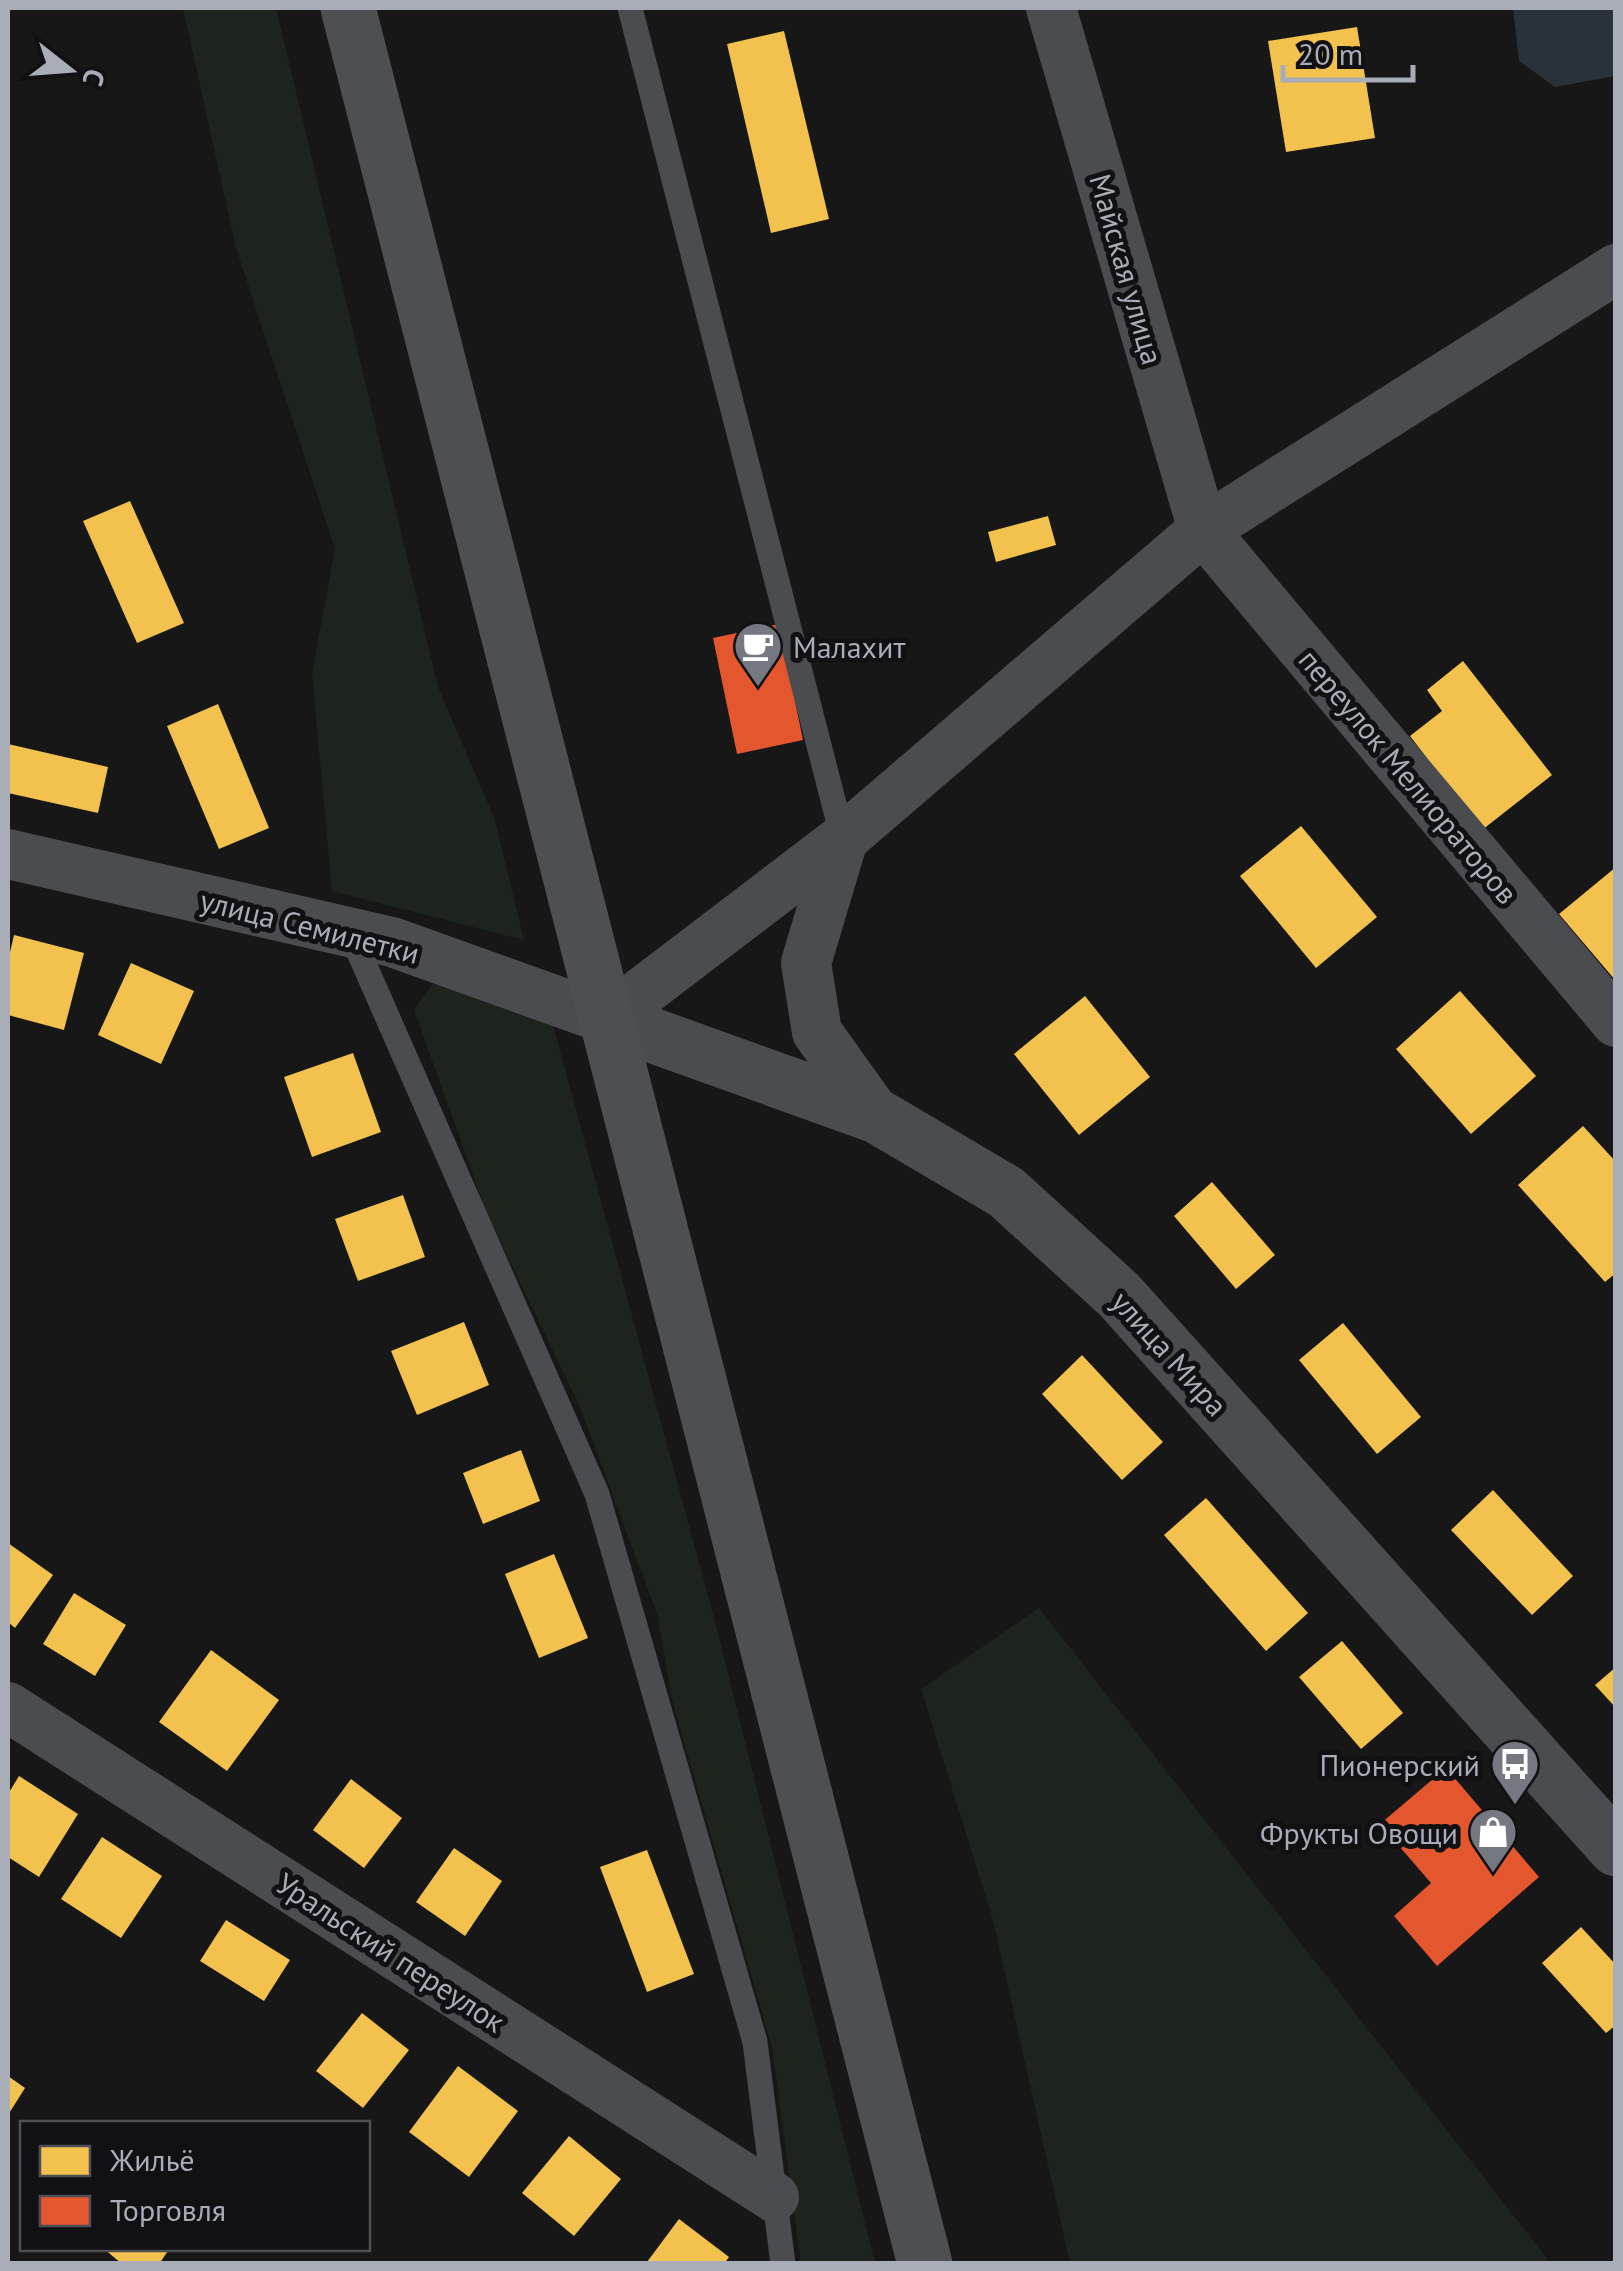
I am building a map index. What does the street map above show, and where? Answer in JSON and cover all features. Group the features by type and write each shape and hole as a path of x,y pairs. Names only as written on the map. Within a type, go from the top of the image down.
{"main road":[{"path":"348,8 925,2264"}],"street":[{"name":"Майская улица","path":"1051,8 1203,530"},
{"path":"607,1019 843,840 1203,530 1616,269"},
{"name":"переулок Мелиораторов","path":"1203,530 1616,1022"},
{"path":"843,840 806,963 817,1032 877,1116"},
{"name":"улица Семилетки","path":"8,854 392,942 607,1019"},
{"name":"улица Мира","path":"607,1019 877,1116 1006,1192 1119,1295 1616,1849"},
{"name":"Уральский переулок","path":"8,1707 774,2197"}],"lane":[{"path":"630,8 843,840"},
{"path":"350,932 597,1494 755,2042 783,2264"}],"shaded area":[{"path":"183,8 276,8 438,687 495,820 524,940 332,891 312,673 335,549 236,248"},
{"path":"1513,8 1615,8 1615,76 1555,87 1519,61"},
{"path":"435,980 546,999 716,1625 875,2263 801,2263 772,2047 673,1704 657,1614 580,1407 487,1214 414,1010"},
{"path":"1039,1608 1551,2263 1070,2263 993,1920 921,1689"}],"building: Жильё":[{"path":"1357,27 1375,138 1286,152 1268,41"},
{"path":"784,31 829,219 771,233 727,44"},
{"path":"130,501 184,623 137,643 83,521"},
{"path":"1048,516 1056,545 996,562 988,532"},
{"path":"1463,661 1552,775 1482,830 1410,736 1442,711 1427,690"},
{"path":"218,704 269,828 219,849 167,726"},
{"path":"8,744 108,767 98,813 8,793"},
{"path":"1301,826 1377,917 1316,968 1240,876"},
{"path":"1616,867 1616,981 1559,914"},
{"path":"14,935 84,953 64,1030 8,1015 8,961"},
{"path":"131,963 194,991 161,1064 98,1035"},
{"path":"1460,991 1536,1076 1471,1134 1396,1049"},
{"path":"1085,996 1150,1077 1079,1135 1014,1054"},
{"path":"353,1053 381,1132 312,1157 284,1077"},
{"path":"1583,1126 1616,1162 1616,1273 1605,1282 1518,1185"},
{"path":"1212,1182 1275,1255 1236,1289 1174,1216"},
{"path":"403,1195 425,1257 358,1281 335,1219"},
{"path":"464,1322 489,1385 417,1415 391,1351"},
{"path":"1343,1323 1421,1417 1377,1454 1299,1360"},
{"path":"1082,1355 1163,1442 1122,1480 1042,1394"},
{"path":"521,1450 540,1501 483,1524 463,1473"},
{"path":"1493,1490 1573,1576 1532,1615 1451,1530"},
{"path":"1206,1498 1308,1613 1266,1651 1164,1535"},
{"path":"8,1543 53,1575 15,1628 8,1622"},
{"path":"554,1554 588,1638 539,1658 505,1574"},
{"path":"74,1593 126,1625 95,1676 43,1644"},
{"path":"1342,1641 1403,1713 1361,1749 1299,1677"},
{"path":"211,1650 279,1700 227,1771 159,1722"},
{"path":"1616,1667 1616,1708 1595,1685"},
{"path":"19,1776 78,1814 39,1877 8,1857 8,1794"},
{"path":"351,1779 402,1818 364,1868 313,1830"},
{"path":"102,1837 162,1876 121,1938 61,1899"},
{"path":"454,1848 502,1881 465,1936 416,1902"},
{"path":"647,1850 694,1974 647,1992 600,1867"},
{"path":"226,1920 290,1960 264,2001 200,1961"},
{"path":"1581,1927 1616,1965 1616,2025 1606,2033 1542,1963"},
{"path":"362,2013 409,2050 363,2108 316,2071"},
{"path":"458,2066 518,2111 469,2177 409,2132"},
{"path":"8,2076 25,2088 8,2115"},
{"path":"569,2136 621,2179 574,2236 522,2193"},
{"path":"679,2219 729,2257 724,2264 647,2262"},
{"path":"107,2251 168,2251 159,2264 122,2264"}],"building: Торговля":[{"path":"779,624 803,740 737,754 713,638"},
{"path":"1446,1768 1539,1877 1437,1966 1394,1916 1431,1883 1380,1824"}],"place":[{"name":"Малахит","path":"758,688"},
{"name":"Пионерский","path":"1515,1806"},
{"name":"Фрукты Овощи","path":"1493,1874"}]}
